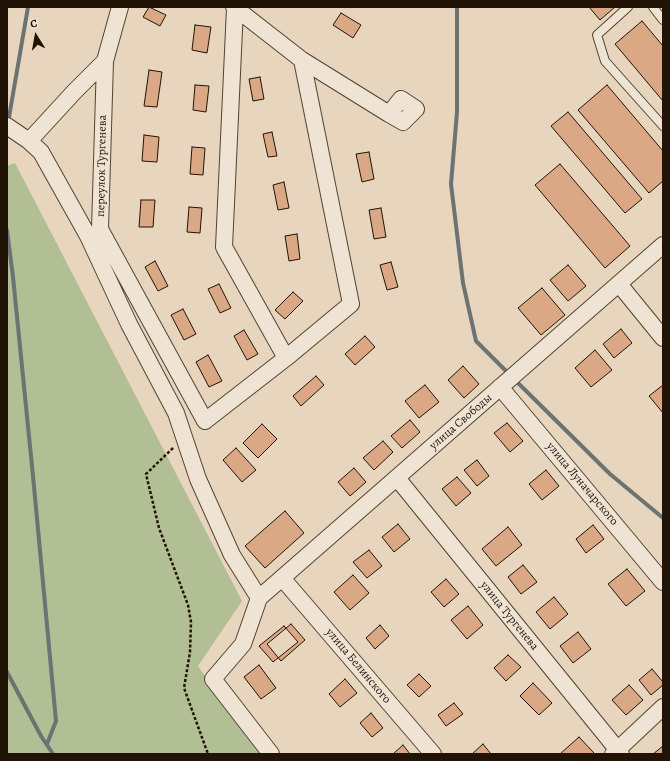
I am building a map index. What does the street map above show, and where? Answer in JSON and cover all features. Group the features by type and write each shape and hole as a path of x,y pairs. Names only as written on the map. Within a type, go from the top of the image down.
{"street":[{"name":"переулок Тургенева","path":"120,7 105,61 94,233 205,421"},
{"path":"234,7 302,60 389,114"},
{"path":"234,7 224,247 286,358"},
{"path":"185,437 286,358 351,304 302,60"},
{"path":"29,141 105,61"},
{"path":"7,126 29,141 41,152 94,233 129,324 176,413 198,479 232,555 259,598 243,644 213,679 271,754"},
{"name":"улица Свободы","path":"259,598 663,245"},
{"path":"619,284 663,338"},
{"name":"улица Луначарского","path":"500,387 663,582"},
{"name":"улица Тургенева","path":"397,478 617,753"},
{"name":"улица Белинского","path":"282,578 433,754"},
{"path":"617,753 663,707"}],"lane":[{"path":"628,7 597,35 605,61 663,125"},
{"path":"653,7 663,20"}],"path":[{"path":"185,437 146,474 159,528 188,605 191,622 190,652 184,688 208,754"}],"green space":[{"path":"15,163 242,601 198,666 261,754 7,754 7,166"}],"building":[{"path":"149,7 166,15 160,26 143,17"},
{"path":"589,7 615,7 600,20"},
{"path":"341,13 361,25 353,38 333,25"},
{"path":"642,21 663,46 663,101 615,44"},
{"path":"195,25 211,27 207,53 192,50"},
{"path":"149,70 162,72 157,107 144,106"},
{"path":"260,77 264,99 253,101 249,79"},
{"path":"195,85 209,86 206,112 193,110"},
{"path":"607,85 663,151 663,181 649,193 578,110"},
{"path":"568,112 642,199 625,213 551,126"},
{"path":"272,132 277,156 268,157 263,134"},
{"path":"144,135 159,137 157,162 142,161"},
{"path":"192,147 205,148 203,175 190,174"},
{"path":"369,152 374,179 362,182 356,154"},
{"path":"560,164 630,246 605,268 535,185"},
{"path":"284,182 289,208 278,210 273,185"},
{"path":"141,200 155,200 153,227 139,227"},
{"path":"189,207 202,208 200,233 187,232"},
{"path":"381,208 386,237 374,239 369,210"},
{"path":"297,234 300,259 289,261 285,236"},
{"path":"155,261 168,286 158,291 145,267"},
{"path":"391,262 398,287 387,290 380,265"},
{"path":"568,265 586,286 568,301 550,280"},
{"path":"219,284 231,308 220,313 208,289"},
{"path":"542,288 565,315 541,335 518,308"},
{"path":"293,292 303,301 285,319 275,310"},
{"path":"183,309 196,334 184,340 171,315"},
{"path":"621,329 632,343 614,358 603,344"},
{"path":"244,330 258,354 247,360 234,336"},
{"path":"365,336 375,347 355,365 345,354"},
{"path":"595,350 612,370 591,387 575,368"},
{"path":"208,355 222,381 209,387 196,362"},
{"path":"463,366 479,384 464,398 448,380"},
{"path":"316,376 324,385 301,406 293,396"},
{"path":"425,385 439,402 419,418 405,401"},
{"path":"663,385 663,413 649,396"},
{"path":"410,420 420,432 402,448 391,436"},
{"path":"507,423 523,441 510,452 494,433"},
{"path":"262,424 277,439 258,458 243,443"},
{"path":"383,441 393,452 374,470 363,458"},
{"path":"236,448 256,470 242,482 223,460"},
{"path":"477,460 489,476 477,486 464,470"},
{"path":"354,468 366,482 350,496 338,482"},
{"path":"546,470 559,486 542,500 529,484"},
{"path":"457,477 471,493 456,506 442,489"},
{"path":"285,511 304,533 265,568 245,546"},
{"path":"398,524 410,539 394,552 382,537"},
{"path":"593,525 604,539 586,553 576,539"},
{"path":"508,527 522,545 496,566 482,549"},
{"path":"369,550 382,566 367,578 353,562"},
{"path":"523,565 537,582 521,594 508,577"},
{"path":"627,569 645,591 626,606 608,584"},
{"path":"353,575 369,593 350,610 334,592"},
{"path":"446,579 459,594 444,607 431,592"},
{"path":"554,597 568,614 550,629 536,612"},
{"path":"468,606 483,625 467,639 451,620"},
{"path":"291,624 305,640 281,661 267,644"},
{"path":"380,625 389,636 375,649 366,638"},
{"path":"284,626 298,642 273,662 259,646"},
{"path":"578,632 591,649 573,663 560,646"},
{"path":"508,655 521,667 506,681 494,668"},
{"path":"259,665 276,688 261,699 244,677"},
{"path":"652,669 663,682 663,685 651,695 639,680"},
{"path":"419,674 431,686 419,697 407,685"},
{"path":"345,679 357,693 340,707 329,694"},
{"path":"533,683 552,703 539,715 520,696"},
{"path":"629,685 643,700 626,715 612,700"},
{"path":"454,703 463,714 446,726 438,715"},
{"path":"371,713 383,728 372,737 360,723"},
{"path":"579,737 595,754 560,754"},
{"path":"483,744 491,754 472,754"},
{"path":"403,745 410,754 393,754"},
{"path":"663,746 663,754 653,754"}],"waterway":[{"path":"8,123 28,7"},
{"path":"457,7 457,112 451,184 463,283 476,341 510,375"},
{"path":"7,230 33,476 56,721 47,744"},
{"path":"514,379 610,474 663,518"},
{"path":"7,672 41,736 53,754"}]}
